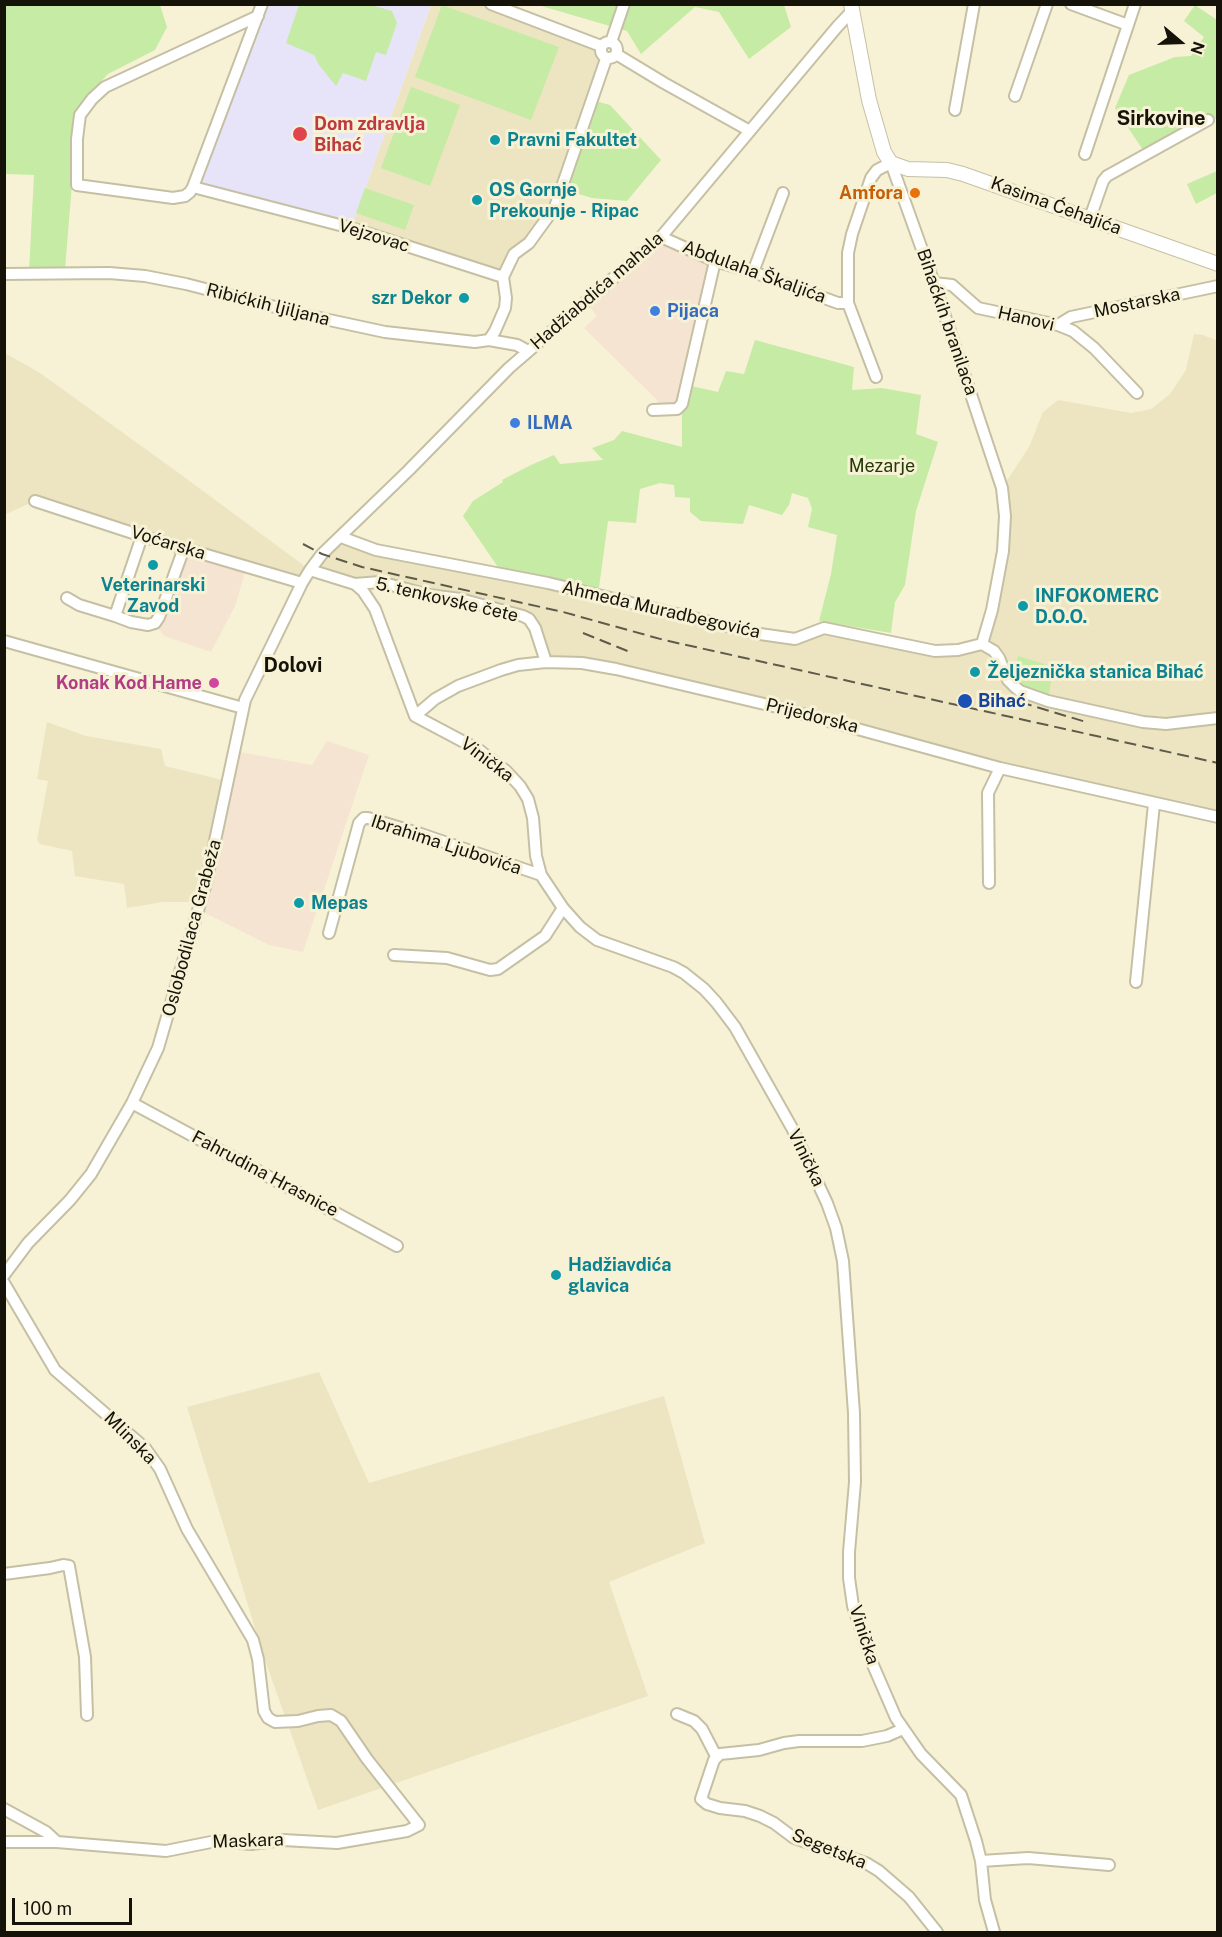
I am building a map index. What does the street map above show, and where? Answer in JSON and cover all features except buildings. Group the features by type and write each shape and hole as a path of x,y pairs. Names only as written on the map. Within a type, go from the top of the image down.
{"main road":[{"name":"Bihaćkih branilaca","path":"852,8 869,100 884,152 891,163"},
{"name":"Kasima Ćehajića","path":"891,163 908,169 947,170 963,174 1218,264"}],"street":[{"path":"258,16 105,87 80,115 77,139 77,184 173,198 185,196 190,192 193,187 258,16 262,4"},
{"path":"491,4 606,44"},
{"path":"624,4 601,53 611,56 750,131"},
{"path":"955,110 974,4"},
{"path":"1015,96 1047,4"},
{"path":"1071,4 1128,25"},
{"path":"1085,154 1136,4"},
{"name":"Hadžiabdića mahala","path":"322,554 528,351 661,237 852,8"},
{"path":"489,340 505,308 506,298 502,277 514,254 529,243 555,207 611,56"},
{"path":"1090,219 1107,176 1208,120"},
{"path":"876,378 848,303 848,253 871,178 877,170 891,163"},
{"name":"Bihaćkih branilaca","path":"891,163 934,283 1002,488 1005,516 1003,551 992,610 982,644"},
{"name":"Vejzovac","path":"193,187 351,228 502,277"},
{"path":"753,272 783,193"},
{"name":"Abdulaha Škaljića","path":"661,237 715,261 753,272 838,303 848,303"},
{"path":"653,410 677,409 682,404 715,261"},
{"name":"Ribićkih ljiljana","path":"4,274 109,273 145,276 385,332 475,342 489,340 517,345 528,351"},
{"name":"Hanovi","path":"934,283 952,285 978,308 1058,325 1073,331 1094,348 1137,393"},
{"name":"Mostarska","path":"1058,325 1071,317 1218,286"},
{"name":"Voćarska","path":"35,501 142,536 302,583"},
{"path":"115,616 142,536"},
{"name":"Ahmeda Muradbegovića","path":"341,537 376,550 548,583 760,634 795,639 829,628 935,651 970,648 982,644"},
{"path":"67,598 141,624 155,623 184,548"},
{"name":"Oslobodilaca Grabeža","path":"4,1275 28,1243 70,1200 91,1174 132,1103 158,1048 189,946 224,803 243,708 302,583 322,554"},
{"path":"310,570 355,584 363,591 375,609 415,716"},
{"name":"5. tenkovske čete","path":"355,584 380,582 429,595 460,599 523,616 535,628 546,662"},
{"path":"4,642 243,708"},
{"path":"982,644 994,651 1008,680 1015,687 1048,701 1143,722 1166,724 1218,718"},
{"name":"Prijedorska","path":"415,716 435,699 458,686 518,665 546,662 582,663 657,678 777,707 1000,768 1218,817"},
{"name":"Vinička","path":"415,716 474,746 506,771 520,786 528,799 533,818 536,856 541,875 563,908 589,935 597,940 673,967 694,980 716,1002 735,1028 792,1128 827,1203 836,1228 843,1261 852,1393 855,1482 849,1551 853,1606 873,1665 903,1729 921,1754 961,1795 972,1825 981,1861 985,1900 994,1932"},
{"path":"989,883 988,793 1000,768"},
{"path":"1136,982 1154,804"},
{"name":"Ibrahima Ljubovića","path":"329,933 359,823 364,818 421,834 541,875"},
{"path":"394,955 447,958 489,970 498,969 545,936 563,908"},
{"name":"Fahrudina Hrasnice","path":"132,1103 397,1246"},
{"name":"Mlinska","path":"4,1283 55,1370 137,1441 153,1458 187,1529 253,1640 258,1659 264,1711 268,1718 275,1722 298,1721 331,1715 341,1721 367,1759 419,1825"},
{"path":"4,1574 63,1564 69,1566 85,1657 87,1715"},
{"path":"677,1714 694,1721 702,1729 716,1756 759,1750 784,1743 868,1740 887,1736 903,1729"},
{"name":"Segetska","path":"716,1756 701,1799 707,1804 760,1816 774,1822 794,1838 873,1867 909,1897 937,1932"},
{"path":"4,1809 46,1832 57,1842"},
{"name":"Maskara","path":"4,1842 57,1842 166,1851 216,1841 251,1844 284,1840 337,1843 407,1831 419,1825"},
{"path":"981,1861 1028,1858 1109,1865"}],"shaded area":[{"name":"Dom zdravlja Bihać","path":"262,5 431,5 351,228 193,187"},
{"path":"431,5 491,5 609,51 562,187 503,277 351,228"},
{"path":"661,237 715,261 682,404 664,410 655,398 584,328 597,316 587,303"},
{"path":"1194,334 1203,335 1218,341 1217,817 657,678 546,662 528,619 310,570 341,537 360,545 795,639 818,629 935,651 982,644 999,574 1002,488 1029,447 1043,412 1058,400 1131,413 1151,409 1170,394 1186,370"},
{"path":"5,353 40,373 310,570 302,583 35,501 6,514 5,517"},
{"path":"184,548 246,568 236,604 211,652 164,636 155,623"},
{"path":"47,722 86,736 161,749 165,766 223,780 194,902 163,902 127,908 124,884 75,876 72,851 40,844 37,840 48,781 37,779"},
{"path":"327,741 369,755 303,952 269,945 199,910 234,751 312,765"},
{"path":"319,1372 369,1483 664,1396 705,1543 609,1582 648,1696 318,1810 264,1657 187,1407"}],"green space":[{"path":"5,5 160,5 167,27 155,50 108,74 75,110 65,269 29,272 34,175 5,174"},
{"path":"299,5 371,5 392,11 397,23 386,55 376,52 366,81 343,73 336,86 314,55 286,43"},
{"path":"442,5 559,47 531,120 415,77"},
{"path":"538,5 784,5 791,27 749,59 719,12 695,7 641,54 627,31"},
{"path":"1195,5 1217,20 1217,118 1147,156 1115,108 1129,75 1175,57 1191,56 1204,37 1184,21"},
{"path":"411,87 460,105 430,186 381,168"},
{"path":"592,100 610,105 661,160 627,201 592,198 559,188"},
{"path":"1217,171 1217,193 1196,204 1187,184"},
{"path":"365,188 414,205 405,230 356,213"},
{"name":"Mezarje","path":"755,340 854,367 852,390 882,388 921,395 916,434 938,442 916,511 905,585 895,602 891,633 819,621 831,574 837,535 808,527 812,509 808,498 792,493 789,505 782,515 749,505 743,524 701,521 690,512 690,498 675,497 674,485 660,483 640,489 636,523 608,521 598,595 502,573 463,516 473,501 503,482 502,480 554,455 560,464 603,460 592,448 614,440 622,431 682,447 682,404 687,385 718,392 726,371 744,374"},
{"path":"1018,656 1051,666 1053,669 1048,701 1010,692"}],"railway":[{"path":"303,544 322,554 362,567 563,612 664,640 1218,763"},
{"path":"583,633 630,652"},
{"path":"1020,702 1086,722"}],"place":[{"name":"Dom zdravlja Bihać","path":"300,134"},
{"name":"Pravni Fakultet","path":"495,140"},
{"name":"Amfora","path":"915,193"},
{"name":"OS Gornje Prekounje - Ripac","path":"477,200"},
{"name":"szr Dekor","path":"464,298"},
{"name":"Pijaca","path":"655,311"},
{"name":"ILMA","path":"515,423"},
{"name":"Veterinarski Zavod","path":"153,565"},
{"name":"INFOKOMERC D.O.O.","path":"1023,606"},
{"name":"Željeznička stanica Bihać","path":"975,672"},
{"name":"Konak Kod Hame","path":"214,683"},
{"name":"Bihać","path":"965,701"},
{"name":"Mepas","path":"299,903"},
{"name":"Hadžiavdića glavica","path":"556,1275"}],"district":[{"name":"Sirkovine","path":"1161,119"},
{"name":"Dolovi","path":"293,666"}]}
